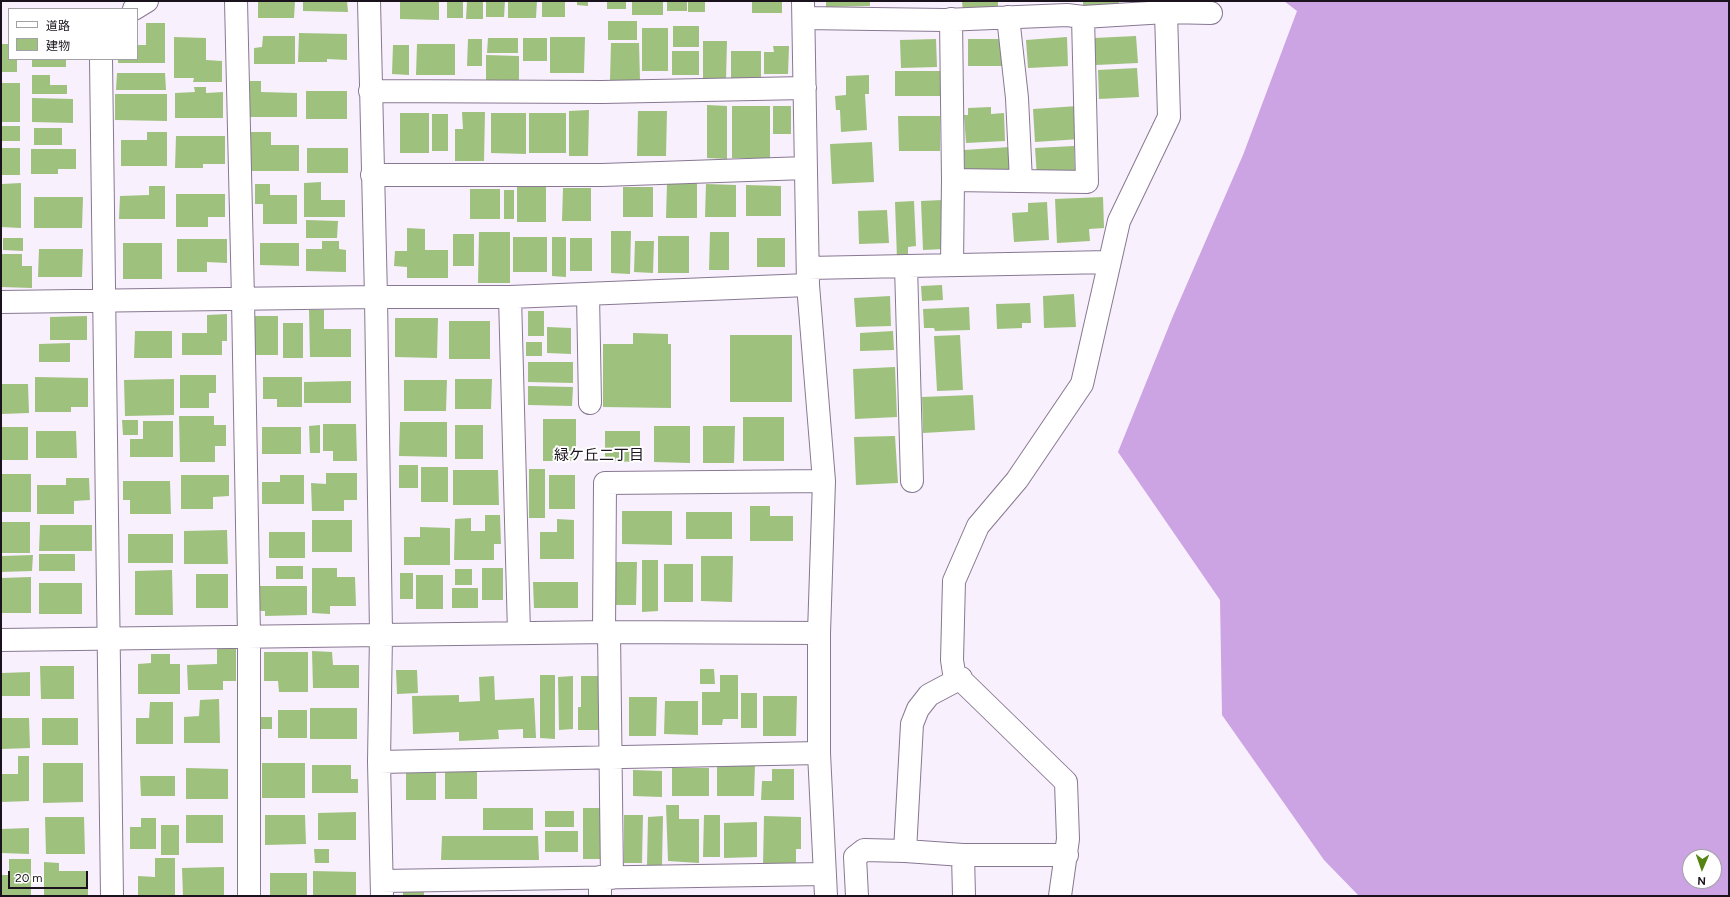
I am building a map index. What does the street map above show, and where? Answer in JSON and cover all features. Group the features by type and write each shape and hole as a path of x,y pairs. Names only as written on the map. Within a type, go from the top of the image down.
{"street":[{"path":"136,8 147,1"},
{"path":"236,1 244,300 249,636 249,896"},
{"path":"369,1 376,297 381,634 378,762 382,889 604,884 824,874"},
{"path":"826,896 819,753 819,633 824,481 808,276 803,9 883,10 1008,17 1073,11 1211,13"},
{"path":"953,180 1088,182 1073,11"},
{"path":"1060,896 1068,839 1066,782 961,678 954,673 952,660 954,582 978,526 1017,480 1082,384 1119,221 1169,117 1166,12"},
{"path":"946,13 953,180 952,265"},
{"path":"1008,17 1017,98 1021,181"},
{"path":"101,60 112,896"},
{"path":"370,90 602,92 805,88"},
{"path":"372,175 602,175 806,168"},
{"path":"1,302 104,302 588,295 906,266 1109,262"},
{"path":"906,266 912,481"},
{"path":"588,295 590,403"},
{"path":"510,297 519,632"},
{"path":"604,884 611,757 607,632 606,483 824,481"},
{"path":"1,640 519,632 819,633"},
{"path":"904,851 912,724 918,709 929,695 961,678"},
{"path":"378,762 819,753"},
{"path":"857,896 855,857 864,850 963,855 1066,855"},
{"path":"963,855 964,896"}],"shaded area":[{"path":"1284,1 1729,1 1729,896 1359,896 1324,860 1222,715 1220,600 1118,452 1173,316 1243,155 1297,11"}],"building":[{"path":"258,1 295,1 294,18 258,18"},
{"path":"303,1 347,1 348,12 303,11"},
{"path":"400,1 439,1 439,20 400,19"},
{"path":"447,1 463,1 463,18 447,18"},
{"path":"467,1 483,1 483,19 466,19"},
{"path":"486,1 505,1 504,17 486,17"},
{"path":"508,1 537,1 536,18 508,18"},
{"path":"542,1 565,1 565,17 542,17"},
{"path":"577,1 588,1 588,6 577,5"},
{"path":"607,1 626,1 626,9 607,9"},
{"path":"632,1 663,1 663,15 632,15"},
{"path":"667,1 687,1 687,11 667,11"},
{"path":"688,1 705,1 705,12 688,12"},
{"path":"752,1 782,1 782,13 752,13"},
{"path":"826,1 870,1 870,6 826,7"},
{"path":"962,1 998,1 998,12 963,13"},
{"path":"1083,1 1119,1 1119,8 1083,10"},
{"path":"608,21 637,21 637,40 608,40"},
{"path":"146,23 165,23 165,63 118,63 118,60 138,60 138,45 146,45"},
{"path":"673,26 699,26 699,47 673,47"},
{"path":"642,28 668,28 668,71 642,71"},
{"path":"299,33 347,34 347,60 327,59 327,62 298,62"},
{"path":"263,36 295,36 295,64 254,64 254,48 262,47"},
{"path":"1136,36 1138,63 1096,65 1094,38"},
{"path":"174,37 206,38 206,60 222,61 222,82 193,82 194,78 174,78"},
{"path":"550,37 585,37 584,73 550,73"},
{"path":"1067,37 1068,66 1028,68 1026,40"},
{"path":"488,38 518,38 518,53 487,53"},
{"path":"523,38 547,38 547,61 523,61"},
{"path":"468,39 482,39 482,66 467,66"},
{"path":"936,39 937,67 901,68 900,40"},
{"path":"968,39 1004,39 1004,66 968,66"},
{"path":"703,41 727,41 726,80 703,80"},
{"path":"611,43 639,43 640,80 610,80"},
{"path":"1,44 8,44 8,60 17,60 17,72 1,72"},
{"path":"417,44 455,44 455,75 416,75"},
{"path":"393,45 409,45 409,75 392,74"},
{"path":"773,46 789,46 788,74 764,74 764,52 774,52"},
{"path":"672,51 699,51 699,75 672,75"},
{"path":"731,51 761,51 761,79 731,79"},
{"path":"486,55 519,56 519,80 486,80"},
{"path":"32,60 66,60 66,67 32,67"},
{"path":"1137,68 1139,97 1099,99 1098,70"},
{"path":"895,71 942,71 942,96 895,96"},
{"path":"117,73 165,73 166,90 116,90"},
{"path":"32,75 50,75 50,85 67,85 67,94 32,94"},
{"path":"869,75 869,94 865,94 867,130 841,132 840,110 836,110 835,96 846,95 846,76"},
{"path":"250,81 261,81 261,92 297,93 297,117 249,117"},
{"path":"1,83 20,83 20,122 1,122"},
{"path":"194,87 206,87 206,93 223,92 223,118 175,118 175,93 195,92"},
{"path":"306,91 347,91 347,119 306,119"},
{"path":"115,94 167,94 167,121 115,120"},
{"path":"32,98 73,99 73,123 32,122"},
{"path":"707,105 727,106 727,159 707,158"},
{"path":"732,106 770,106 770,158 732,158"},
{"path":"773,106 791,106 791,134 773,134"},
{"path":"1078,106 1080,139 1035,142 1033,109"},
{"path":"991,107 991,114 1004,113 1005,141 966,143 964,115 968,115 968,108"},
{"path":"589,110 588,156 569,156 569,111"},
{"path":"638,111 667,111 666,156 637,156"},
{"path":"462,112 485,112 484,161 455,161 455,129 463,129"},
{"path":"400,113 429,113 429,153 400,153"},
{"path":"491,113 526,113 526,154 491,153"},
{"path":"529,113 566,113 566,153 529,153"},
{"path":"432,114 448,114 448,151 432,151"},
{"path":"898,116 940,116 940,151 899,151"},
{"path":"1,126 20,126 20,141 1,141"},
{"path":"34,128 62,128 62,145 34,145"},
{"path":"147,132 167,132 167,166 121,166 121,140 147,140"},
{"path":"249,132 271,132 271,145 299,145 299,171 249,171"},
{"path":"176,136 225,136 225,164 203,164 203,168 175,168"},
{"path":"872,142 874,182 832,184 830,144"},
{"path":"1074,146 1075,175 1037,177 1035,148"},
{"path":"1010,147 1012,175 965,178 964,150"},
{"path":"1,148 20,148 20,175 1,175"},
{"path":"307,148 348,148 348,173 307,173"},
{"path":"31,149 76,149 76,169 58,169 58,174 31,174"},
{"path":"321,182 321,200 345,200 345,217 304,217 304,183"},
{"path":"21,183 21,228 1,227 2,184"},
{"path":"667,183 697,183 697,218 666,218"},
{"path":"255,184 270,184 270,195 297,195 297,224 263,224 263,204 255,204"},
{"path":"706,184 736,185 736,217 705,217"},
{"path":"746,185 781,186 781,216 746,216"},
{"path":"149,186 165,186 165,219 119,219 120,196 149,195"},
{"path":"517,187 546,187 546,222 517,222"},
{"path":"623,187 653,187 653,217 623,217"},
{"path":"563,188 591,188 591,221 562,221"},
{"path":"470,189 500,189 500,219 470,219"},
{"path":"504,190 514,190 514,219 504,219"},
{"path":"176,194 225,194 225,217 208,217 208,227 176,227"},
{"path":"34,197 83,197 82,228 34,228"},
{"path":"1103,197 1104,228 1089,229 1090,241 1057,243 1055,199"},
{"path":"942,200 944,249 923,250 921,201"},
{"path":"914,201 916,246 908,247 908,258 897,259 895,202"},
{"path":"1047,202 1049,240 1014,242 1012,213 1028,212 1028,203"},
{"path":"887,210 889,243 859,244 858,211"},
{"path":"306,220 338,221 337,238 306,238"},
{"path":"407,228 425,229 425,250 448,250 448,278 407,278 407,267 394,266 395,251 407,251"},
{"path":"611,231 631,231 630,274 611,273"},
{"path":"479,232 510,232 510,283 478,283"},
{"path":"710,232 729,232 729,270 709,270"},
{"path":"453,234 474,234 474,266 453,266"},
{"path":"658,236 689,236 689,273 658,273"},
{"path":"513,237 547,237 547,272 513,272"},
{"path":"552,237 566,237 566,277 552,276"},
{"path":"3,238 23,238 23,251 3,250"},
{"path":"570,238 592,238 592,271 570,271"},
{"path":"757,238 785,238 785,267 757,267"},
{"path":"177,239 227,239 227,263 207,262 207,272 177,272"},
{"path":"322,241 339,241 339,249 346,250 346,272 306,271 306,249 322,249"},
{"path":"635,241 654,241 653,273 634,272"},
{"path":"123,243 162,243 162,279 123,279"},
{"path":"260,243 299,243 299,266 260,265"},
{"path":"39,249 83,249 82,277 38,277"},
{"path":"1,254 22,254 22,266 32,266 32,288 1,287"},
{"path":"942,285 943,300 922,301 921,286"},
{"path":"1074,294 1076,327 1044,328 1043,296"},
{"path":"890,296 891,326 856,327 854,298"},
{"path":"1030,303 1031,323 1022,323 1022,328 997,329 996,304"},
{"path":"969,307 970,330 935,331 934,328 924,328 923,309"},
{"path":"309,310 324,310 324,329 351,329 351,357 310,357"},
{"path":"528,311 544,311 544,336 528,336"},
{"path":"227,314 227,341 222,341 222,355 182,355 182,333 207,333 207,315"},
{"path":"87,316 87,340 50,340 50,317"},
{"path":"255,316 278,316 278,355 255,355"},
{"path":"395,318 438,318 437,358 395,357"},
{"path":"449,321 490,321 490,359 449,359"},
{"path":"283,323 303,323 303,358 283,358"},
{"path":"547,327 571,328 571,354 547,353"},
{"path":"135,331 172,331 172,358 134,358"},
{"path":"893,331 894,350 860,351 860,333"},
{"path":"633,333 668,334 668,344 671,344 671,408 603,407 603,344 633,344"},
{"path":"730,335 792,335 792,402 730,402"},
{"path":"960,335 963,390 937,391 934,336"},
{"path":"526,342 542,342 542,356 526,356"},
{"path":"70,343 70,362 39,362 39,344"},
{"path":"528,362 573,362 573,383 528,382"},
{"path":"895,367 897,417 855,419 853,369"},
{"path":"180,375 216,375 216,393 209,393 209,408 180,408"},
{"path":"35,377 88,378 88,407 71,407 71,412 35,412"},
{"path":"263,377 302,377 302,407 277,407 277,399 263,399"},
{"path":"174,379 174,415 125,416 124,380"},
{"path":"455,379 492,379 491,409 455,409"},
{"path":"404,380 447,380 446,411 404,411"},
{"path":"351,381 351,403 304,403 304,382"},
{"path":"1,384 28,384 29,413 1,414"},
{"path":"528,386 573,387 572,406 528,405"},
{"path":"973,395 975,430 923,433 922,397"},
{"path":"179,416 214,416 214,425 226,425 226,446 215,446 215,462 180,462"},
{"path":"743,417 784,417 784,461 743,461"},
{"path":"543,419 576,419 576,461 543,461"},
{"path":"122,420 138,420 138,435 123,435"},
{"path":"143,421 173,421 173,457 130,457 130,439 143,439"},
{"path":"400,422 447,422 447,457 399,456"},
{"path":"323,424 356,424 357,461 333,461 333,451 323,451"},
{"path":"320,425 320,453 310,453 309,426"},
{"path":"455,425 483,425 483,459 455,459"},
{"path":"654,426 690,426 690,463 654,462"},
{"path":"703,426 735,426 734,463 703,463"},
{"path":"1,427 28,427 28,460 1,460"},
{"path":"262,427 301,427 301,454 262,454"},
{"path":"36,431 76,431 77,458 36,458"},
{"path":"605,431 640,431 640,462 605,461"},
{"path":"895,436 898,483 856,485 854,437"},
{"path":"399,465 418,465 418,488 399,488"},
{"path":"421,467 448,467 448,502 421,502"},
{"path":"529,469 545,469 545,518 529,518"},
{"path":"453,470 498,470 499,505 453,505"},
{"path":"326,473 357,473 357,500 344,500 344,511 312,511 311,483 326,484"},
{"path":"1,474 31,474 31,512 1,512"},
{"path":"181,475 229,475 229,496 213,497 213,509 181,509"},
{"path":"280,475 304,475 304,504 262,504 262,482 280,482"},
{"path":"549,475 575,475 575,509 549,509"},
{"path":"66,478 89,478 90,500 74,501 74,514 37,514 37,485 66,485"},
{"path":"123,481 170,481 171,514 130,514 130,500 123,500"},
{"path":"750,506 770,506 770,516 793,516 793,541 750,541"},
{"path":"622,511 672,511 672,545 622,544"},
{"path":"686,512 732,512 732,539 686,539"},
{"path":"485,515 500,515 501,544 494,544 494,560 454,560 455,519 471,518 471,531 485,531"},
{"path":"557,519 574,520 574,559 540,559 540,532 557,532"},
{"path":"312,520 352,520 352,552 312,552"},
{"path":"1,522 30,522 30,553 1,553"},
{"path":"40,525 92,525 92,551 39,551"},
{"path":"420,527 450,528 450,565 404,565 404,537 420,537"},
{"path":"227,530 228,564 184,564 184,531"},
{"path":"269,532 305,532 305,558 269,558"},
{"path":"128,534 173,534 173,563 128,563"},
{"path":"39,554 75,554 75,571 39,571"},
{"path":"33,555 32,571 1,572 1,556"},
{"path":"701,556 733,556 732,602 701,601"},
{"path":"642,560 658,560 658,611 642,612"},
{"path":"616,562 637,562 636,605 615,605"},
{"path":"664,564 693,564 693,602 664,602"},
{"path":"276,566 303,566 303,579 276,579"},
{"path":"312,568 337,568 337,577 355,577 356,606 330,606 330,614 312,613"},
{"path":"482,568 503,568 503,600 482,600"},
{"path":"455,569 472,569 472,585 455,585"},
{"path":"172,570 173,615 135,615 135,571"},
{"path":"400,573 413,573 413,599 400,599"},
{"path":"196,574 228,574 228,608 196,608"},
{"path":"416,575 443,575 443,609 416,609"},
{"path":"31,577 31,613 1,613 1,578"},
{"path":"533,582 578,582 578,608 534,608"},
{"path":"39,583 82,583 82,614 39,614"},
{"path":"257,586 307,586 307,615 265,616 265,611 257,611"},
{"path":"452,588 478,588 478,608 452,608"},
{"path":"217,649 236,649 236,681 223,681 223,690 188,690 187,665 217,664"},
{"path":"312,651 332,652 333,665 359,665 359,688 313,688"},
{"path":"264,652 308,652 308,692 279,692 278,681 264,681"},
{"path":"151,654 170,654 170,664 180,664 180,694 138,694 138,664 151,663"},
{"path":"40,666 74,666 74,699 41,699"},
{"path":"700,669 714,669 715,684 700,684"},
{"path":"396,670 417,670 418,693 397,694"},
{"path":"30,672 30,696 1,696 1,673"},
{"path":"540,675 555,675 555,739 540,738"},
{"path":"720,675 738,675 738,719 723,719 722,725 702,725 702,692 720,692"},
{"path":"494,676 495,700 534,698 536,738 523,738 523,729 498,730 499,739 459,741 459,732 413,734 412,696 459,695 459,702 480,701 479,677"},
{"path":"573,676 573,729 559,730 558,677"},
{"path":"581,676 598,676 599,730 578,730 578,707 581,707"},
{"path":"741,693 757,693 757,728 741,728"},
{"path":"763,696 797,696 796,736 763,736"},
{"path":"629,697 657,697 656,736 629,736"},
{"path":"219,699 220,743 184,743 184,717 199,716 200,700"},
{"path":"665,701 698,701 698,735 664,734"},
{"path":"150,702 173,702 173,744 136,744 136,718 149,718"},
{"path":"310,708 357,708 357,739 310,739"},
{"path":"278,710 307,710 307,738 278,738"},
{"path":"261,717 272,717 272,729 261,729"},
{"path":"1,718 29,718 30,748 1,749"},
{"path":"42,718 78,718 78,745 42,745"},
{"path":"18,756 29,756 29,801 1,802 1,774 18,774"},
{"path":"43,763 83,763 83,802 43,803"},
{"path":"262,763 305,763 305,798 262,798"},
{"path":"312,765 351,765 351,779 358,779 358,793 312,793"},
{"path":"717,765 755,765 754,796 717,796"},
{"path":"186,768 228,769 228,799 186,799"},
{"path":"672,768 709,768 709,796 672,796"},
{"path":"772,769 794,769 794,800 761,800 762,781 772,781"},
{"path":"633,770 662,771 662,797 633,796"},
{"path":"436,771 436,800 406,800 406,772"},
{"path":"445,772 477,772 477,799 445,799"},
{"path":"140,776 175,776 175,796 141,796"},
{"path":"666,805 679,805 679,819 699,819 699,863 668,861"},
{"path":"483,808 533,808 533,830 483,830"},
{"path":"583,808 602,808 602,859 583,859"},
{"path":"545,811 574,811 574,827 545,827"},
{"path":"356,812 356,840 318,840 318,813"},
{"path":"186,815 223,815 223,843 186,843"},
{"path":"265,815 305,815 306,844 265,845"},
{"path":"624,815 643,815 642,863 624,863"},
{"path":"704,815 720,815 720,857 703,857"},
{"path":"663,816 662,865 647,865 648,817"},
{"path":"764,816 801,817 801,849 796,849 796,866 763,866"},
{"path":"45,817 84,817 85,854 46,854"},
{"path":"141,818 156,818 156,849 130,849 130,827 141,827"},
{"path":"757,822 757,857 724,858 724,823"},
{"path":"161,825 179,825 179,855 161,855"},
{"path":"29,828 29,854 1,853 1,829"},
{"path":"545,831 578,831 578,852 545,852"},
{"path":"442,836 538,836 539,860 441,860"},
{"path":"314,849 329,849 329,863 315,863"},
{"path":"155,858 175,858 175,896 138,896 138,876 155,877"},
{"path":"9,859 31,859 31,896 1,896 1,875 9,875"},
{"path":"44,862 59,863 59,871 88,871 88,896 44,896"},
{"path":"224,867 224,896 183,896 182,868"},
{"path":"313,871 356,872 356,896 313,896"},
{"path":"270,873 307,873 307,896 270,896"},
{"path":"424,889 424,896 403,896 403,890"}],"district":[{"name":"緑ケ丘二丁目","path":"599,456"}]}
